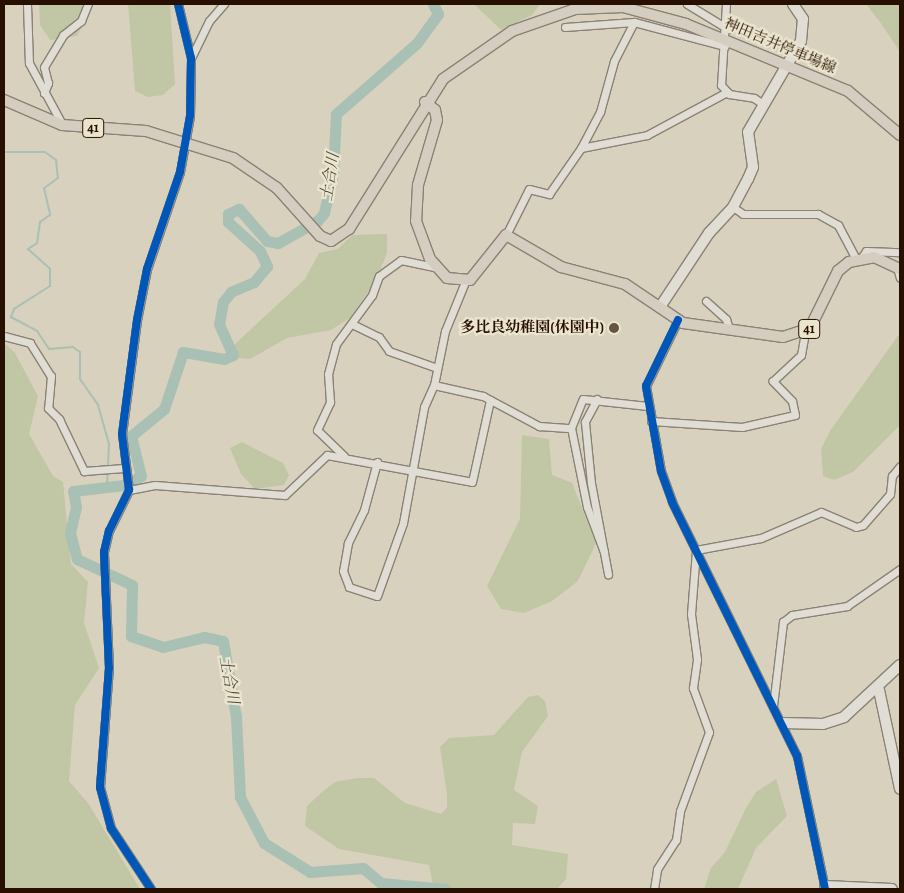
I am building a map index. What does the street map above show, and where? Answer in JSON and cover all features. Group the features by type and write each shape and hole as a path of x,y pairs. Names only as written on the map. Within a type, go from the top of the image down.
{"main road":[{"name":"神田吉井停車場線","path":"4,100 62,125 146,131 186,143 248,168 286,195 326,241 344,236 425,102 443,79 480,50 512,31 575,9 645,11 726,38 848,91 900,134"},
{"path":"425,102 436,110 437,120 418,186 416,222 436,267 447,278 465,282 506,235"},
{"name":"41","path":"506,235 561,267 625,284 678,320 783,337 804,333 818,317 838,271 859,258"},
{"path":"859,258 899,268"}],"street":[{"path":"27,4 27,54 44,94 62,125"},
{"path":"44,94 48,83 44,68 63,35 81,21 88,4"},
{"path":"151,889 111,828 100,787 109,668 104,552 108,531 129,490 124,468 122,434 137,320 147,270 169,210 186,143 191,58 178,4"},
{"path":"191,58 209,21 224,4"},
{"path":"687,4 726,38"},
{"path":"726,4 726,38 719,76 727,92 763,104"},
{"path":"660,307 709,233 733,207 753,166 746,139 763,104 787,65 803,33 802,19 793,4"},
{"path":"565,27 634,22 726,38"},
{"path":"506,235 529,189 549,194 581,148 600,112 614,61 634,22"},
{"path":"581,148 647,135 727,92"},
{"path":"733,207 743,214 818,214 838,226 859,258 866,251 900,252"},
{"path":"344,456 317,430 330,402 328,374 336,344 352,324 379,276 401,260 436,267"},
{"path":"899,268 900,278"},
{"path":"377,462 364,510 348,542 344,572 350,587 377,596 402,522 424,407 434,385 445,331 465,282"},
{"path":"706,301 726,319 728,329"},
{"path":"678,320 646,386 648,406 665,485 783,723 804,781 825,888 892,889"},
{"path":"352,324 379,337 389,351 437,368"},
{"path":"651,421 742,427 795,415 792,401 773,381 801,355 804,333"},
{"path":"4,336 30,343 51,376 48,408 59,419 84,471 124,468"},
{"path":"434,385 490,400 539,426 572,428"},
{"path":"604,552 587,507 572,428 583,399 648,406"},
{"path":"597,399 585,422 608,574"},
{"path":"129,490 156,485 285,496 324,457 344,456 472,482 490,400"},
{"path":"696,550 761,538 821,512 856,527 863,525 890,494 892,476 900,466"},
{"path":"654,889 657,869 676,840 680,811 709,732 693,688 697,659 691,614 696,550"},
{"path":"773,706 783,622 792,615 847,606 900,568"},
{"path":"783,723 834,721 855,711 879,690 900,665"},
{"path":"879,690 900,789"}],"green space":[{"path":"39,4 82,4 83,25 77,36 50,40 40,25"},
{"path":"128,4 170,4 175,84 163,95 148,97 135,91"},
{"path":"474,4 540,4 532,15 501,30"},
{"path":"866,4 900,4 900,52 880,22"},
{"path":"387,234 387,253 376,280 350,318 331,330 287,338 250,359 239,358 232,352 236,343 305,279 319,253 338,249 352,235"},
{"path":"900,333 900,425 853,472 834,480 823,476 821,449 830,431"},
{"path":"4,343 15,353 38,396 29,434 53,476 63,482 71,564 88,582 84,623 99,668 75,705 69,781 88,803 140,889 4,889"},
{"path":"522,435 549,439 552,475 572,483 596,543 578,581 552,601 524,613 501,609 487,586 520,519"},
{"path":"242,442 283,463 289,475 284,485 255,489 241,474 230,448"},
{"path":"538,695 545,701 548,716 522,752 514,790 538,806 535,824 513,823 512,845 568,854 566,879 557,889 434,889 429,865 339,849 305,826 307,806 321,793 335,782 357,778 374,778 405,803 441,814 447,808 447,795 440,747 449,738 494,735 528,697"},
{"path":"776,779 787,816 756,848 738,889 704,889 711,868 725,852 746,808 756,792"}],"waterway":[{"name":"土合川","path":"433,4 438,14 417,43 336,114 333,173 324,213 317,221 278,243 267,241 239,209 228,214 228,222 260,251 267,266 254,282 231,292 223,302 219,324 233,355 224,359 183,352 164,409 131,436 141,476 124,485 73,491 76,507 70,533 77,559 132,585 131,636 163,647 204,637 223,641 236,717 240,797 264,843 310,872 363,868 381,883 446,889"},
{"path":"4,152 45,152 56,160 58,178 44,188 50,215 40,222 37,243 28,249 50,269 50,286 14,309 11,317 37,331 49,349 73,347 80,352 80,379 98,405 109,444 107,486"}],"cycle path":[{"path":"151,889 111,828 100,787 109,668 104,552 109,531 129,490 122,434 137,320 147,269 180,172 190,116 191,58 178,4"},
{"path":"678,320 646,386 661,471 672,502 797,756 825,889"}],"place":[{"name":"多比良幼稚園(休園中)","path":"614,328"}]}
